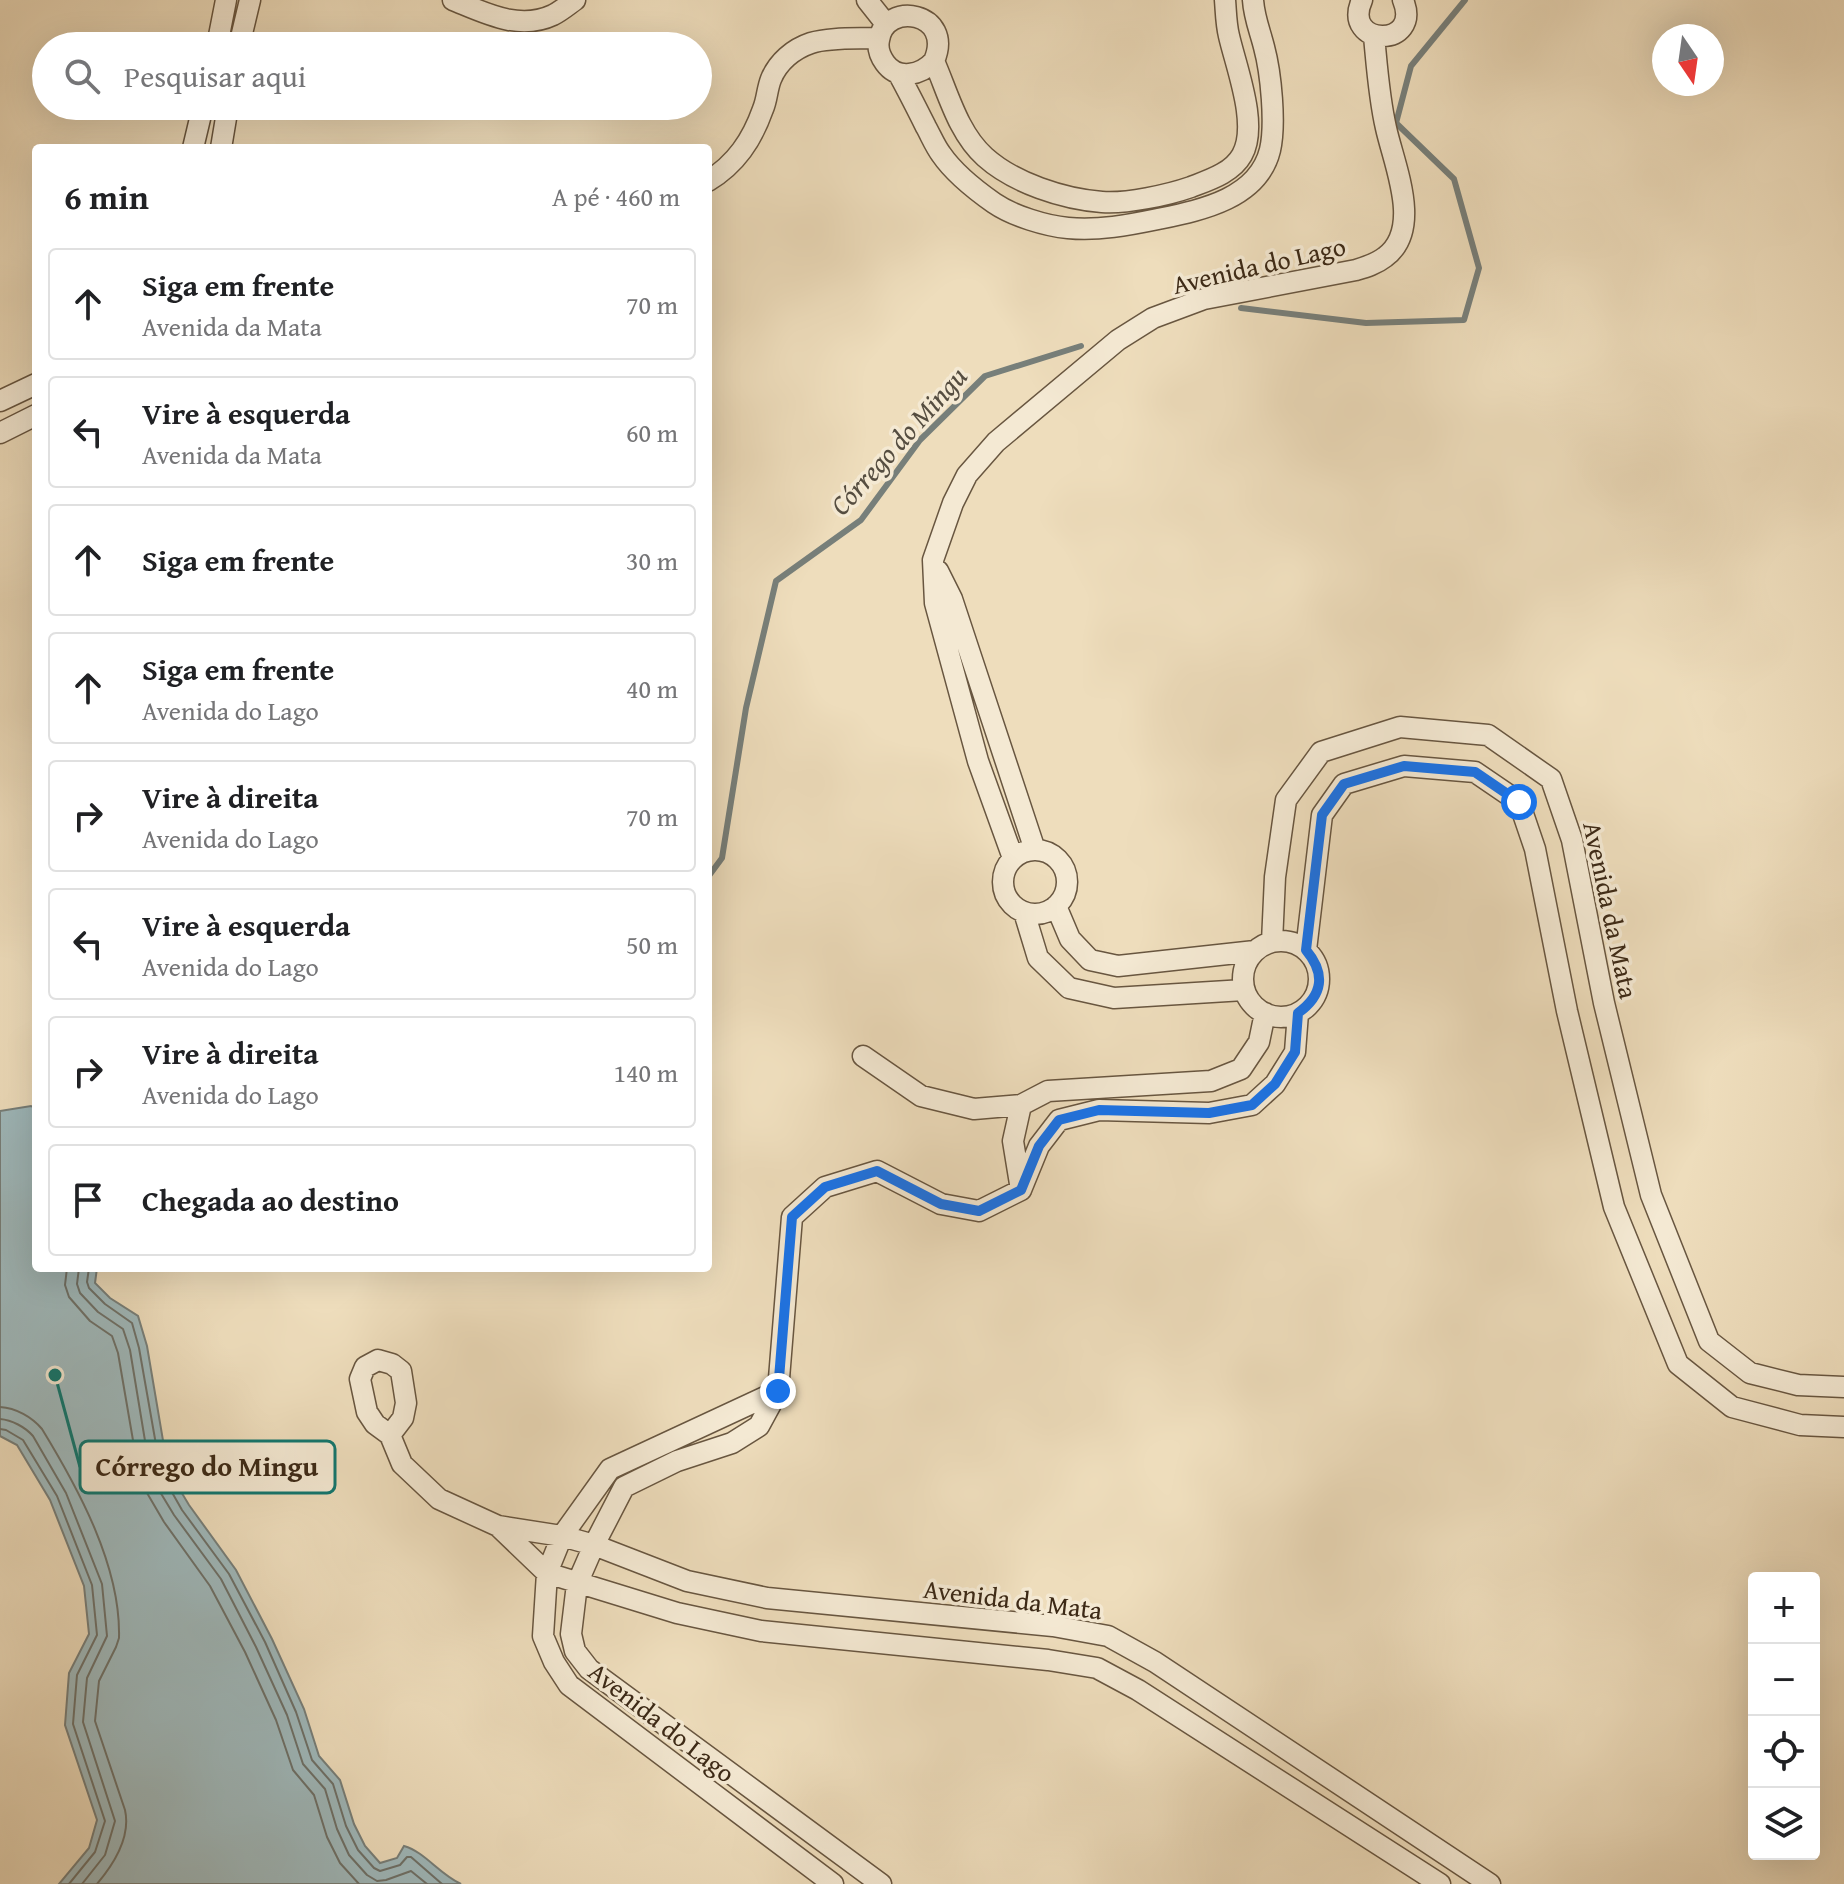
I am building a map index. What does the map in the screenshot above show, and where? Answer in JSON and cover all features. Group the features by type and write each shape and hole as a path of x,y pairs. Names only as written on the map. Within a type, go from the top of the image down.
{"street":[{"path":"220,32 226,0"},
{"path":"242,32 250,0"},
{"path":"453,0 496,18 536,22 575,0"},
{"path":"712,179 726,170 748,143 764,108 771,80 779,64 789,54 812,43 882,31 909,7 931,24 936,32 938,52 934,61 918,73 908,75 889,68 879,52 882,31 867,0"},
{"path":"934,61 966,135 984,156 1010,176 1054,193 1103,203 1146,198 1214,179 1242,155 1247,136 1246,100 1228,33 1225,0"},
{"path":"898,73 940,153 961,177 997,205 1041,223 1067,228 1127,226 1215,205 1251,183 1262,170 1270,149 1273,104 1265,49 1254,15 1253,0"},
{"name":"Avenida do Lago","path":"1013,858 978,761 935,603 933,560 953,503 967,475 996,442 1118,340 1153,318 1204,299 1356,270 1372,265 1394,248 1401,236 1404,214 1379,88 1374,36 1361,25 1358,17 1362,0"},
{"path":"1374,36 1391,36 1403,25 1407,10 1403,0"},
{"path":"194,144 200,120"},
{"path":"222,144 226,120"},
{"path":"0,401 32,386"},
{"path":"0,433 32,417"},
{"path":"933,560 952,599 1035,850"},
{"name":"Avenida da Mata","path":"1264,946 1286,800 1321,752 1400,727 1488,735 1551,779 1572,840 1604,1003 1651,1195 1709,1341 1750,1373 1798,1385 1844,1387"},
{"path":"1306,950 1322,815 1344,784 1404,766 1475,772 1519,802 1535,849 1567,1011 1614,1207 1678,1364 1732,1407 1800,1425 1844,1427"},
{"path":"1035,850 1046,851 1056,857 1067,876 1067,887 1056,906 1035,914 1014,907 1007,899 1003,877 1006,866 1013,858 1035,850"},
{"path":"1056,906 1070,939 1090,960 1118,966 1284,941 1296,944 1314,959 1319,982 1310,1004 1298,1013 1277,1017 1265,1013 1256,1008 1244,990 1243,976 1247,962 1264,946"},
{"path":"1024,912 1038,958 1069,988 1114,998 1244,990"},
{"path":"863,1056 921,1096 974,1109 1021,1105 1048,1091 1211,1081 1241,1069 1259,1042 1265,1013"},
{"path":"1021,1190 1039,1146 1059,1120 1099,1110 1209,1113 1252,1105 1275,1084 1295,1052 1298,1013"},
{"path":"1021,1105 1013,1141 1021,1190"},
{"name":"Avenida do Lago","path":"881,1884 589,1669 575,1651 571,1634 577,1584 624,1487 677,1461 732,1443 759,1426 778,1391 792,1217 825,1187 877,1171 941,1204 979,1211 1021,1190"},
{"name":"Avenida do Lago","path":"778,1391 610,1469 562,1536 547,1573 543,1636 554,1662 569,1685 833,1884"},
{"path":"390,1435 402,1464 439,1499 498,1526 547,1573 677,1613 761,1631 1048,1660 1097,1668 1138,1690 1440,1884"},
{"name":"Avenida da Mata","path":"498,1526 562,1536 687,1581 767,1598 1053,1626 1108,1636 1155,1662 1490,1884"}],"water":[{"path":"32,1107 32,1272 96,1272 95,1283 110,1298 138,1316 147,1346 168,1470 236,1570 304,1709 319,1756 340,1780 354,1824 365,1846 380,1863 397,1858 404,1846 412,1849 461,1884 59,1884 89,1848 97,1820 65,1725 69,1673 89,1634 84,1586 50,1500 17,1445 0,1436 0,1111"}],"waterway":[{"name":"Córrego do Mingu","path":"1241,308 1366,323 1464,320 1479,268 1454,179 1396,123 1411,66 1465,0"},
{"name":"Córrego do Mingu","path":"712,872 722,858 746,708 776,581 861,520 920,440 985,376 1081,346"}],"place":[{"name":"Córrego do Mingu","path":"55,1375"}],"route":[{"path":"778,1391 792,1217 825,1187 877,1171 941,1204 979,1211 1021,1190 1039,1146 1059,1120 1099,1110 1209,1113 1252,1105 1275,1084 1295,1052 1298,1013 1310,1004 1316,994 1318,970 1306,950 1313,881 1322,815 1344,784 1404,766 1475,772 1519,802"}]}
